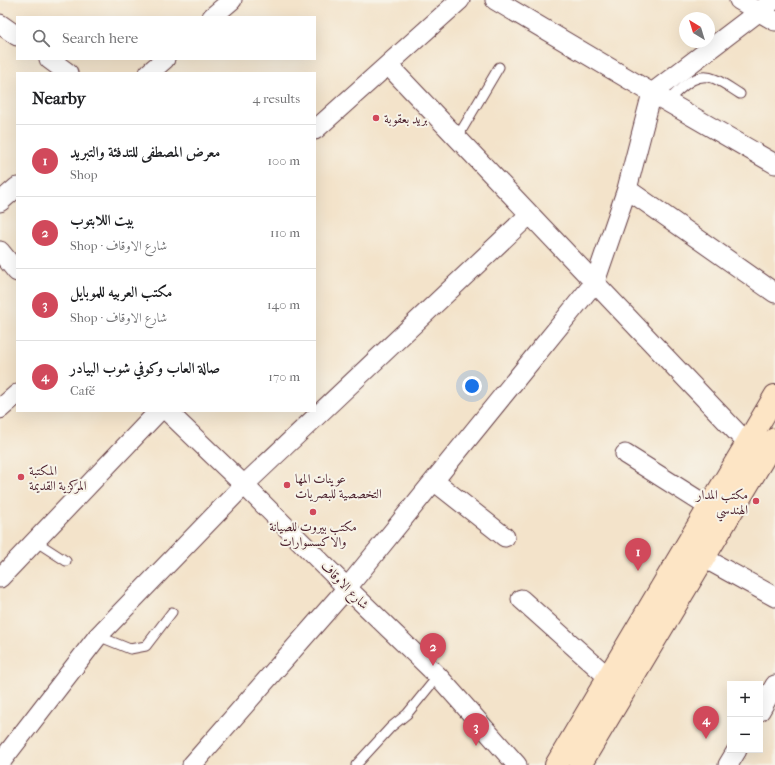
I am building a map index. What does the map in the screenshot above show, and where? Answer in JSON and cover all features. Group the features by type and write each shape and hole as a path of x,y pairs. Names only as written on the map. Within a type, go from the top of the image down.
{"street":[{"path":"213,16 232,0"},
{"path":"316,129 460,0"},
{"path":"495,0 659,98 775,164"},
{"path":"739,0 767,17"},
{"path":"192,765 347,588 595,282 659,98 767,17 774,0"},
{"path":"0,24 16,35"},
{"path":"50,60 67,72"},
{"path":"150,72 164,60"},
{"path":"388,65 747,443"},
{"path":"0,202 16,188"},
{"path":"627,189 775,293"},
{"path":"2,762 98,636 244,485 529,215"},
{"path":"0,251 16,271"},
{"path":"0,409 16,395"},
{"path":"556,765 775,396"},
{"path":"0,578 158,412"},
{"name":"شارع الاوقاف","path":"169,412 438,676 516,765"},
{"path":"580,765 775,439"},
{"path":"625,454 709,507"},
{"path":"434,481 505,537"},
{"path":"704,558 775,597"},
{"path":"521,599 608,677"},
{"path":"763,705 775,685"},
{"path":"728,765 735,753"}],"lane":[{"path":"457,138 499,67"},
{"path":"659,98 692,80 706,76 715,79 740,94"},
{"path":"35,541 66,561"},
{"path":"98,636 130,649 146,646 172,612"},
{"path":"356,765 391,727 407,714 438,676"}],"place":[{"name":"بريد بعقوبة","path":"376,118"},
{"name":"المكتبة المركزية القديمة","path":"21,477"},
{"name":"عوينات المها التخصصية للبصريات","path":"287,485"},
{"name":"مكتب المدار الهندسي","path":"756,501"},
{"name":"مكتب بيروت للصيانة والاكسسوارات","path":"313,512"},
{"name":"معرض المصطفى للتدفئة والتبريد","path":"638,571"},
{"name":"بيت اللابتوب","path":"433,666"},
{"name":"صالة العاب وكوفي شوب البيادر","path":"706,739"},
{"name":"مكتب العربيه للموبايل","path":"476,746"}]}
